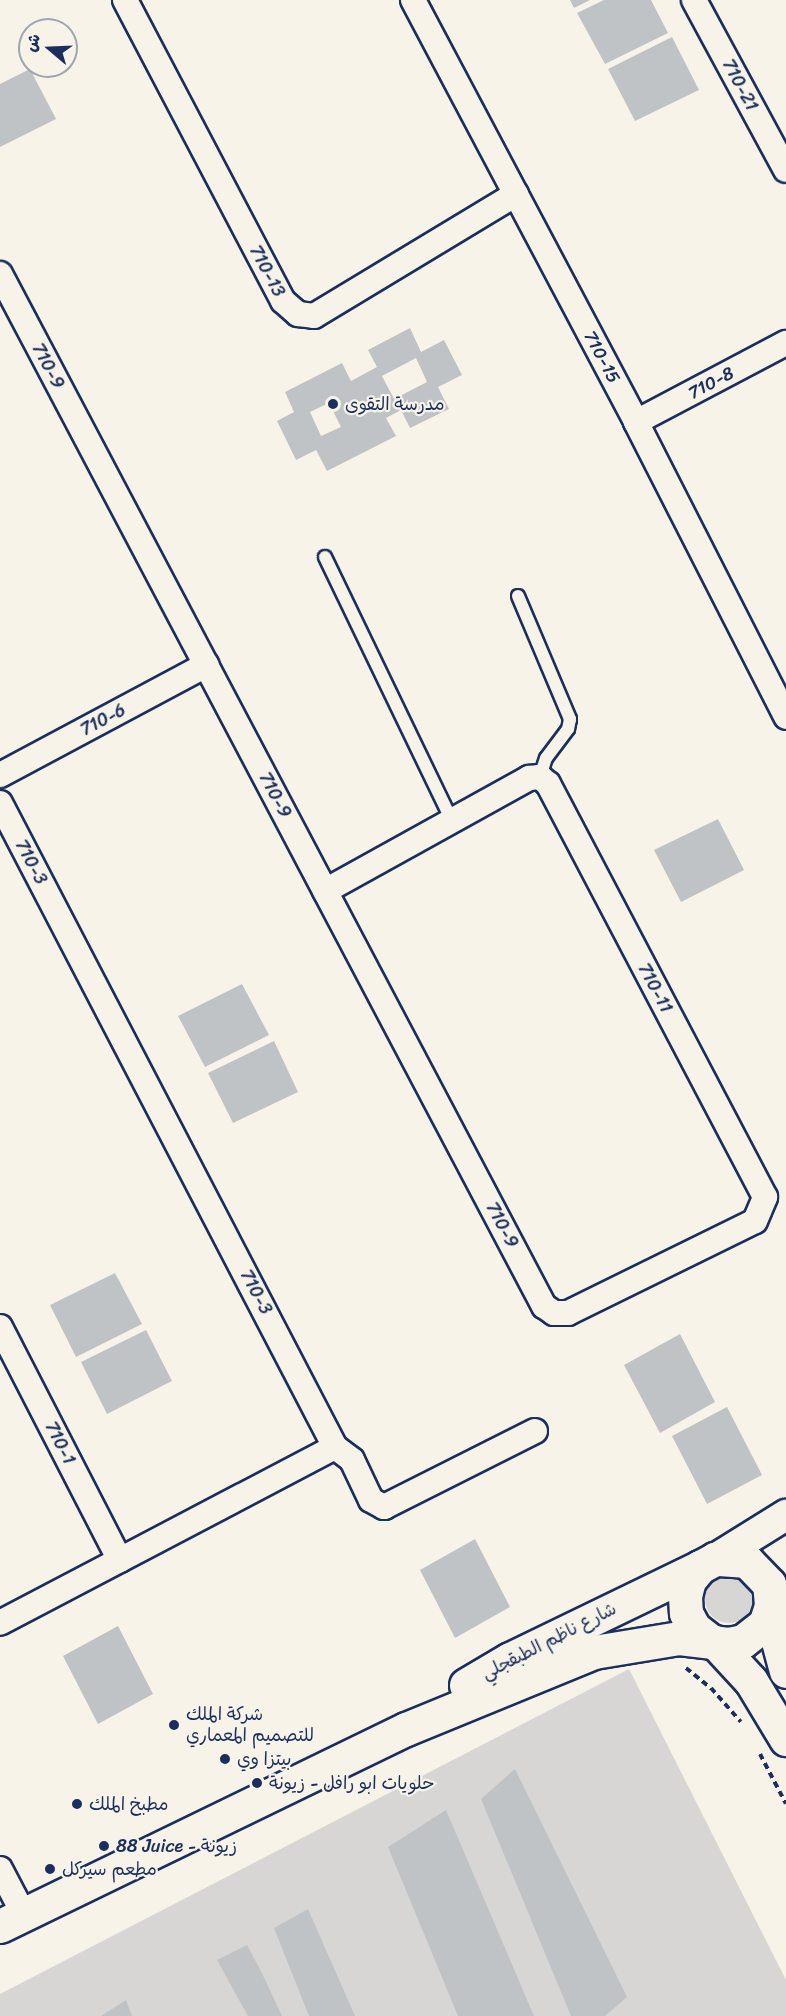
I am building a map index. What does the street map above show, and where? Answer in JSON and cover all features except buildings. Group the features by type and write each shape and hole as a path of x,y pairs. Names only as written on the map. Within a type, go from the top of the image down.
{"main road":[{"path":"772,1745 751,1681 711,1640 694,1628 686,1613 685,1596 689,1580 708,1563 731,1557 753,1566 769,1584 776,1596 786,1671"},
{"name":"شارع ناظم الطبقجلي","path":"406,1729 456,1691 510,1659 708,1563"},
{"path":"711,1640 742,1641 765,1624 776,1596"},
{"name":"شارع ناظم الطبقجلي","path":"12,1920 406,1729 594,1652 651,1640 711,1640"}],"street":[{"name":"710-13","path":"125,0 283,301 298,314 314,316 516,194"},
{"name":"710-15","path":"413,0 636,422 786,717"},
{"name":"710-21","path":"694,0 786,170"},
{"name":"710-9","path":"0,274 544,1306 555,1313"},
{"name":"710-8","path":"636,422 786,343"},
{"name":"710-6","path":"0,775 206,665"},
{"path":"325,891 529,778 540,777"},
{"name":"710-11","path":"540,777 548,784 765,1197 755,1221 568,1313 555,1313"},
{"name":"710-3","path":"0,803 335,1447 352,1460 371,1500 384,1507 535,1431"},
{"name":"710-1","path":"0,1327 120,1560"},
{"path":"0,1623 335,1447"},
{"path":"708,1563 786,1515"},
{"path":"0,1869 12,1920"}],"lane":[{"path":"325,557 452,821"},
{"path":"518,596 570,719 568,729 546,758 540,777"}],"path":[{"path":"651,1640 711,1688 748,1733"},
{"path":"772,1745 786,1804"}],"shaded area":[{"path":"729,1575 746,1582 753,1599 746,1616 729,1623 712,1616 705,1599 712,1582"},
{"path":"629,1669 786,1980 786,2016 0,2016 0,1994"}],"place":[{"name":"مدرسة التقوى","path":"333,404"},
{"name":"شركة الملك للتصميم المعماري","path":"174,1725"},
{"name":"بيتزا وي","path":"225,1759"},
{"name":"حلويات ابو رافل - زيونة","path":"257,1783"},
{"name":"مطبخ الملك","path":"77,1804"},
{"name":"88 Juice - زيونة","path":"104,1846"},
{"name":"مطعم سيركل","path":"50,1869"}]}
